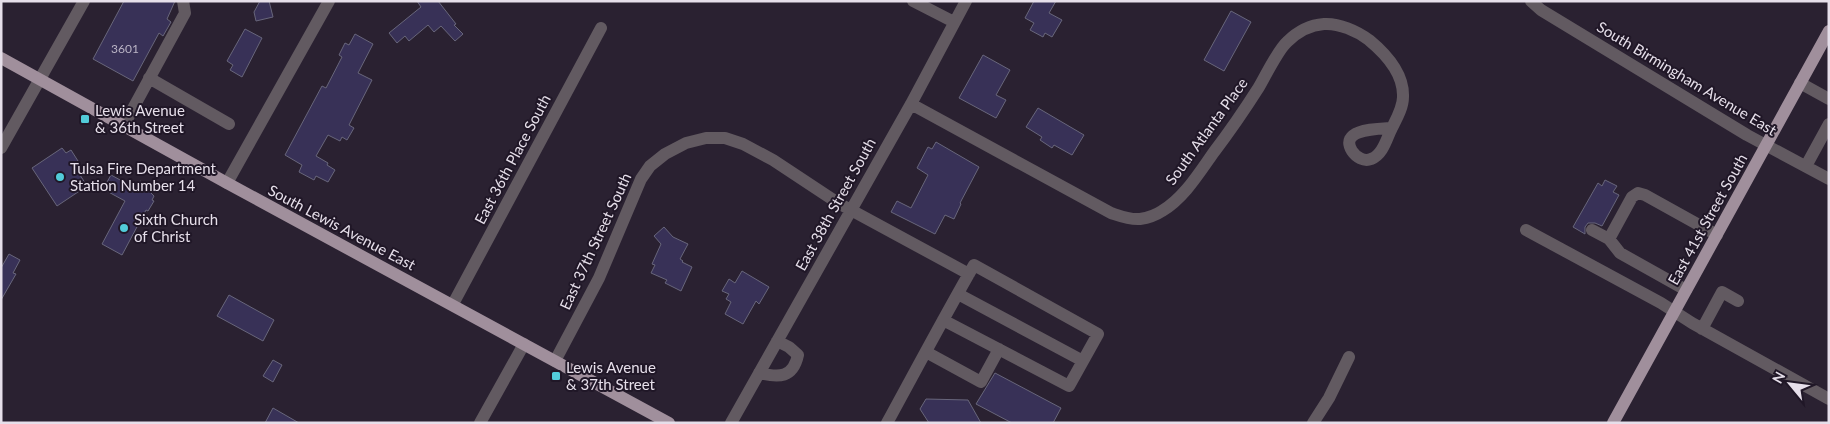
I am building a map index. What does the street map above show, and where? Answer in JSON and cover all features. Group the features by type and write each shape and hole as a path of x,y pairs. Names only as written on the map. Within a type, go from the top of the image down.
{"main road":[{"name":"East 41st Street South","path":"1613,423 1829,31"},
{"name":"South Lewis Avenue East","path":"1,58 669,423"}],"street":[{"path":"1,148 84,1"},
{"path":"124,125 184,13 183,1"},
{"path":"227,183 329,1"},
{"path":"913,1 954,22"},
{"name":"East 38th Street South","path":"731,423 911,104 966,1"},
{"name":"South Birmingham Avenue East","path":"1531,1 1541,10 1747,135 1829,179"},
{"name":"South Atlanta Place","path":"911,104 1111,213 1127,218 1139,219 1162,211 1182,195 1246,108 1286,43 1305,28 1324,24 1340,26 1364,36 1393,63 1401,83 1403,97 1398,117 1392,128"},
{"name":"East 36th Place South","path":"452,304 601,28"},
{"path":"149,78 229,124"},
{"path":"1800,83 1829,99"},
{"path":"1806,166 1829,124"},
{"name":"East 37th Street South","path":"555,361 599,278 640,179 650,166 665,154 686,143 706,138 726,138 743,144 773,160 851,210"},
{"path":"1609,239 1632,197 1638,193 1645,195 1717,235"},
{"path":"851,210 969,274"},
{"path":"1526,230 1655,300 1702,329 1829,399"},
{"path":"1592,230 1609,239 1620,253 1686,290"},
{"path":"887,423 943,320 974,265 1098,334 1069,386 943,320"},
{"path":"1702,329 1722,292 1738,300"},
{"path":"958,294 1083,361"},
{"path":"759,373 774,377 786,375 796,365 798,355 789,346 777,341"},
{"path":"480,423 524,344"},
{"path":"926,352 980,382 998,349"},
{"path":"1313,423 1349,357"}],"building":[{"path":"124,1 175,1 167,19 171,22 163,36 159,33 133,81 93,59"},
{"path":"260,1 269,1 273,17 256,21 254,12"},
{"path":"417,1 438,1 456,24 454,25 463,34 455,41 441,26 434,32 428,25 409,41 405,36 397,43 389,33 421,7"},
{"path":"1034,1 1056,1 1049,13 1062,20 1052,37 1045,33 1043,37 1030,30 1034,23 1025,18"},
{"path":"1231,11 1251,22 1224,71 1204,60"},
{"path":"245,29 262,38 242,77 230,70 233,65 227,61"},
{"path":"355,34 373,44 358,73 372,80 349,125 354,128 347,140 342,137 340,141 328,135 316,156 335,170 328,182 316,176 314,180 299,172 302,165 285,155 322,86 326,88 342,57 339,55 345,43 349,45"},
{"path":"983,55 1010,70 996,95 1006,100 996,118 959,98"},
{"path":"1038,108 1084,135 1072,155 1054,145 1052,148 1040,140 1042,137 1026,127"},
{"path":"936,142 979,167 960,203 954,219 945,215 935,234 891,212 897,201 911,208 928,175 917,168 928,147 932,149"},
{"name":"Tulsa Fire Department Station Number 14","path":"62,148 66,153 71,150 78,161 73,164 87,186 57,206 32,168"},
{"name":"Sixth Church of Christ","path":"111,175 133,187 140,181 154,189 151,193 154,196 152,200 154,201 148,211 146,210 122,255 102,244 125,201 103,189"},
{"path":"1605,180 1617,186 1613,192 1619,195 1602,226 1588,223 1585,227 1585,234 1573,227 1598,183 1602,186"},
{"path":"664,227 673,237 688,244 680,259 692,267 681,291 665,283 667,280 651,273 655,265 652,264 661,244 654,236"},
{"path":"9,254 20,260 13,273 16,274 1,300 1,268"},
{"path":"742,271 769,287 759,304 756,301 743,324 725,314 731,302 726,299 729,294 722,291 729,279 735,283"},
{"path":"229,295 274,320 263,341 217,316"},
{"path":"273,360 282,365 273,382 263,376"},
{"path":"995,373 1061,408 1053,423 1012,423 976,404"},
{"path":"926,399 968,400 981,423 929,423 920,409"},
{"path":"273,408 299,423 265,423"}],"place":[{"name":"Lewis Avenue & 36th Street","path":"85,119"},
{"name":"Tulsa Fire Department Station Number 14","path":"60,177"},
{"name":"Sixth Church of Christ","path":"124,228"},
{"name":"Lewis Avenue & 37th Street","path":"556,376"}]}
